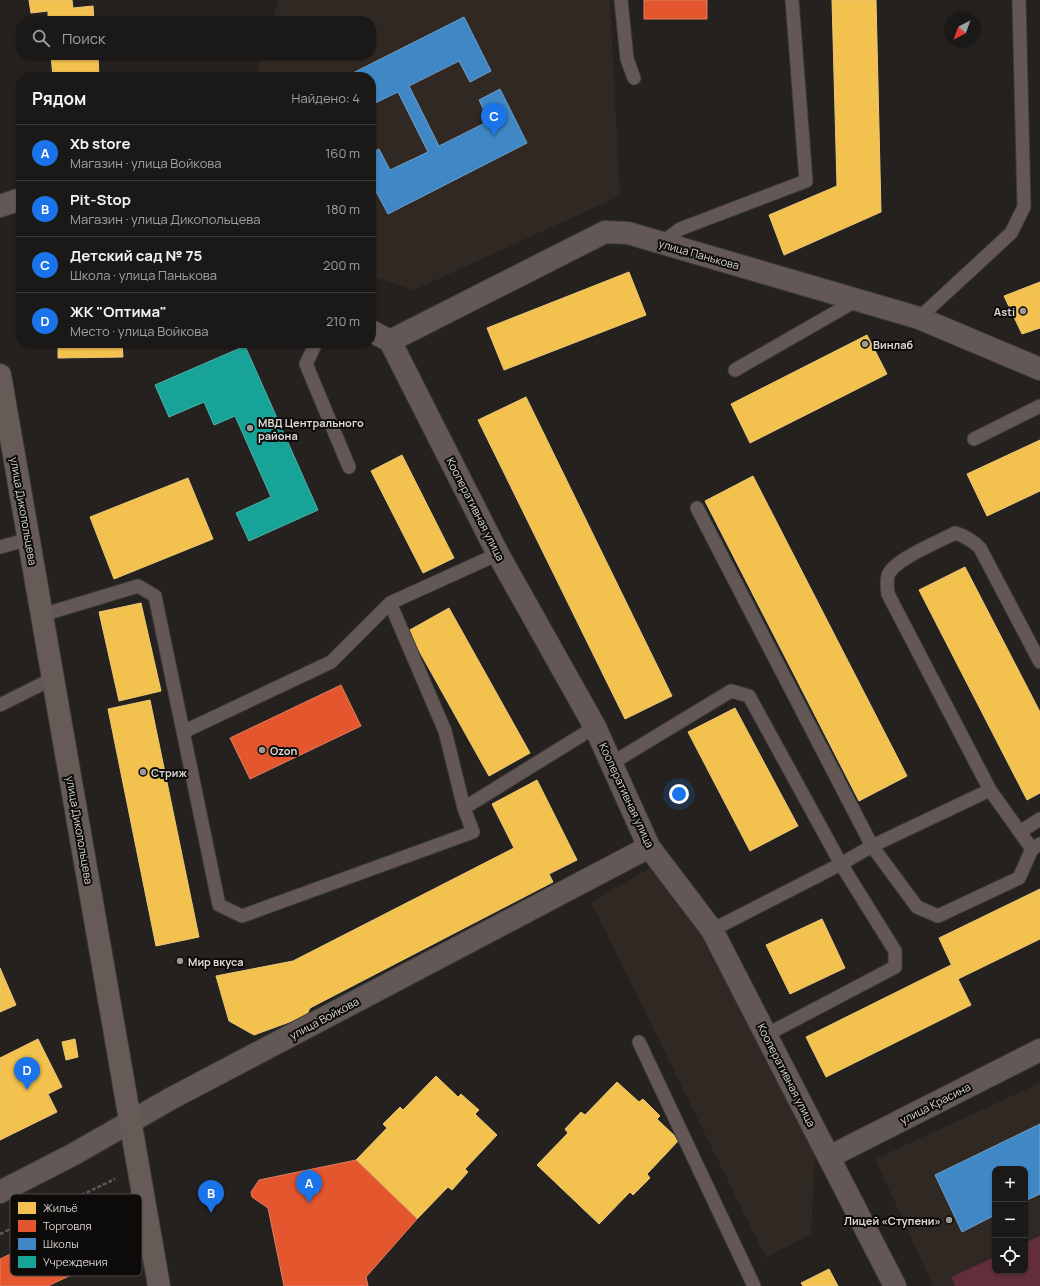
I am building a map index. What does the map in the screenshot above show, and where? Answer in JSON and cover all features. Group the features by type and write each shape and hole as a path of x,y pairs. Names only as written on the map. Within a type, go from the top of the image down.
{"main road":[{"name":"улица Дикопольцева","path":"0,375 159,1286"}],"street":[{"path":"0,206 16,201"},
{"name":"улица Панькова","path":"390,340 605,232 628,233 919,318 1040,369"},
{"path":"376,333 390,340"},
{"name":"Кооперативная улица","path":"390,340 498,554 595,727 649,847 712,930 895,1286"},
{"name":"улица Войкова","path":"0,1192 74,1154 172,1098 649,847"},
{"name":"улица Красина","path":"829,1157 1040,1050"}],"lane":[{"path":"621,0 627,59 634,78"},
{"path":"662,243 680,229 806,181 792,0"},
{"path":"919,318 1011,233 1024,207 1019,0"},
{"path":"735,370 857,300"},
{"path":"314,348 306,364 349,467"},
{"path":"974,439 1040,406"},
{"path":"697,508 872,846 917,907 938,916 1019,878 1036,846 1020,832 990,790 888,594 886,584 889,573 898,562 955,533 974,541 980,548 1040,662"},
{"path":"0,547 29,538"},
{"path":"183,732 331,662 390,603 498,554"},
{"path":"42,615 138,586 155,596 219,905 242,916 473,832 464,808 446,731 390,603"},
{"path":"0,705 54,678"},
{"path":"612,763 731,691 749,696 841,864 895,951 895,967 766,1035"},
{"path":"464,808 595,727"},
{"path":"712,930 841,864 872,846 990,790"},
{"path":"1020,832 1040,819"},
{"path":"639,1042 754,1286"}],"path":[{"path":"84,1194 115,1179"},
{"path":"0,1234 10,1229"}],"shaded area":[{"path":"279,0 610,0 620,196 414,290 376,278 376,72 257,72 260,60 376,60 376,16 274,16"},
{"path":"653,866 703,924 815,1154 811,1234 766,1258 591,902"},
{"name":"Лицей «Ступени»","path":"1040,1083 1040,1286 933,1286 875,1159"},
{"path":"1040,1236 1040,1286 955,1286 951,1277 992,1258 992,1274 1028,1274 1028,1242"}],"building: Жильё":[{"path":"29,0 72,0 73,8 93,6 94,16 48,16 48,11 31,13"},
{"path":"832,0 876,0 881,212 784,255 769,215 837,186"},
{"path":"51,60 98,60 99,72 53,72"},
{"path":"629,272 646,315 504,370 487,328"},
{"path":"1040,282 1040,328 1022,334 1004,296"},
{"path":"867,335 887,374 750,443 731,404"},
{"path":"58,348 122,348 123,357 58,358"},
{"path":"526,397 672,696 625,719 478,420"},
{"path":"1040,440 1040,491 987,516 967,474"},
{"path":"402,455 454,558 423,573 371,471"},
{"path":"753,476 907,776 859,801 705,501"},
{"path":"188,478 213,539 114,579 90,517"},
{"path":"965,567 1040,712 1040,793 1027,800 919,590"},
{"path":"141,603 161,691 119,701 99,612"},
{"path":"449,608 530,753 489,776 408,631"},
{"path":"150,700 199,937 156,946 108,709"},
{"path":"735,708 798,826 750,851 688,732"},
{"path":"537,780 577,860 549,874 553,882 310,1008 306,1016 254,1035 229,1021 216,976 293,961 514,848 492,804"},
{"path":"1040,889 1040,939 958,979 939,938"},
{"path":"822,919 845,968 790,994 766,945"},
{"path":"951,965 971,1005 826,1077 806,1037"},
{"path":"0,968 16,1005 0,1012"},
{"path":"38,1039 62,1087 48,1094 57,1112 0,1140 0,1058"},
{"path":"75,1039 78,1057 66,1060 62,1042"},
{"path":"436,1076 458,1097 461,1094 479,1110 475,1114 497,1135 465,1169 468,1172 452,1190 448,1187 417,1219 356,1160 387,1128 383,1124 400,1107 403,1110"},
{"path":"617,1082 639,1102 643,1099 660,1116 657,1119 679,1140 647,1174 650,1178 633,1195 630,1192 599,1224 537,1165 568,1133 565,1129 581,1112 585,1115"},
{"path":"829,1269 838,1286 803,1286 801,1283"}],"building: Торговля":[{"path":"644,0 707,0 707,19 644,19"},
{"path":"341,685 361,726 250,779 230,738"},
{"path":"356,1160 417,1219 366,1277 368,1286 284,1286 268,1208 252,1197 251,1192 259,1180"},
{"path":"10,1254 10,1276 69,1276 48,1286 0,1286 0,1259"}],"building: Школы":[{"path":"464,17 491,71 470,82 459,61 409,86 439,146 489,121 479,100 500,89 527,143 388,214 376,191 376,150 379,149 390,170 428,152 398,92 376,103 376,72 355,72"},
{"path":"1040,1124 1040,1194 1028,1200 1028,1166 992,1166 992,1217 962,1232 935,1175"}],"building: Учреждения":[{"path":"240,348 246,348 318,510 249,541 236,513 271,497 235,416 214,425 204,402 169,417 155,385"}],"place":[{"name":"Детский сад № 75","path":"494,136"},
{"name":"Asti","path":"1023,311"},
{"name":"Винлаб","path":"865,344"},
{"name":"МВД Центрального района","path":"250,428"},
{"name":"Ozon","path":"262,750"},
{"name":"Стриж","path":"143,772"},
{"name":"Мир вкуса","path":"180,961"},
{"name":"ЖК \"Оптима\"","path":"27,1090"},
{"name":"Xb store","path":"309,1203"},
{"name":"Pit-Stop","path":"211,1213"},
{"name":"Лицей «Ступени»","path":"949,1220"}]}
